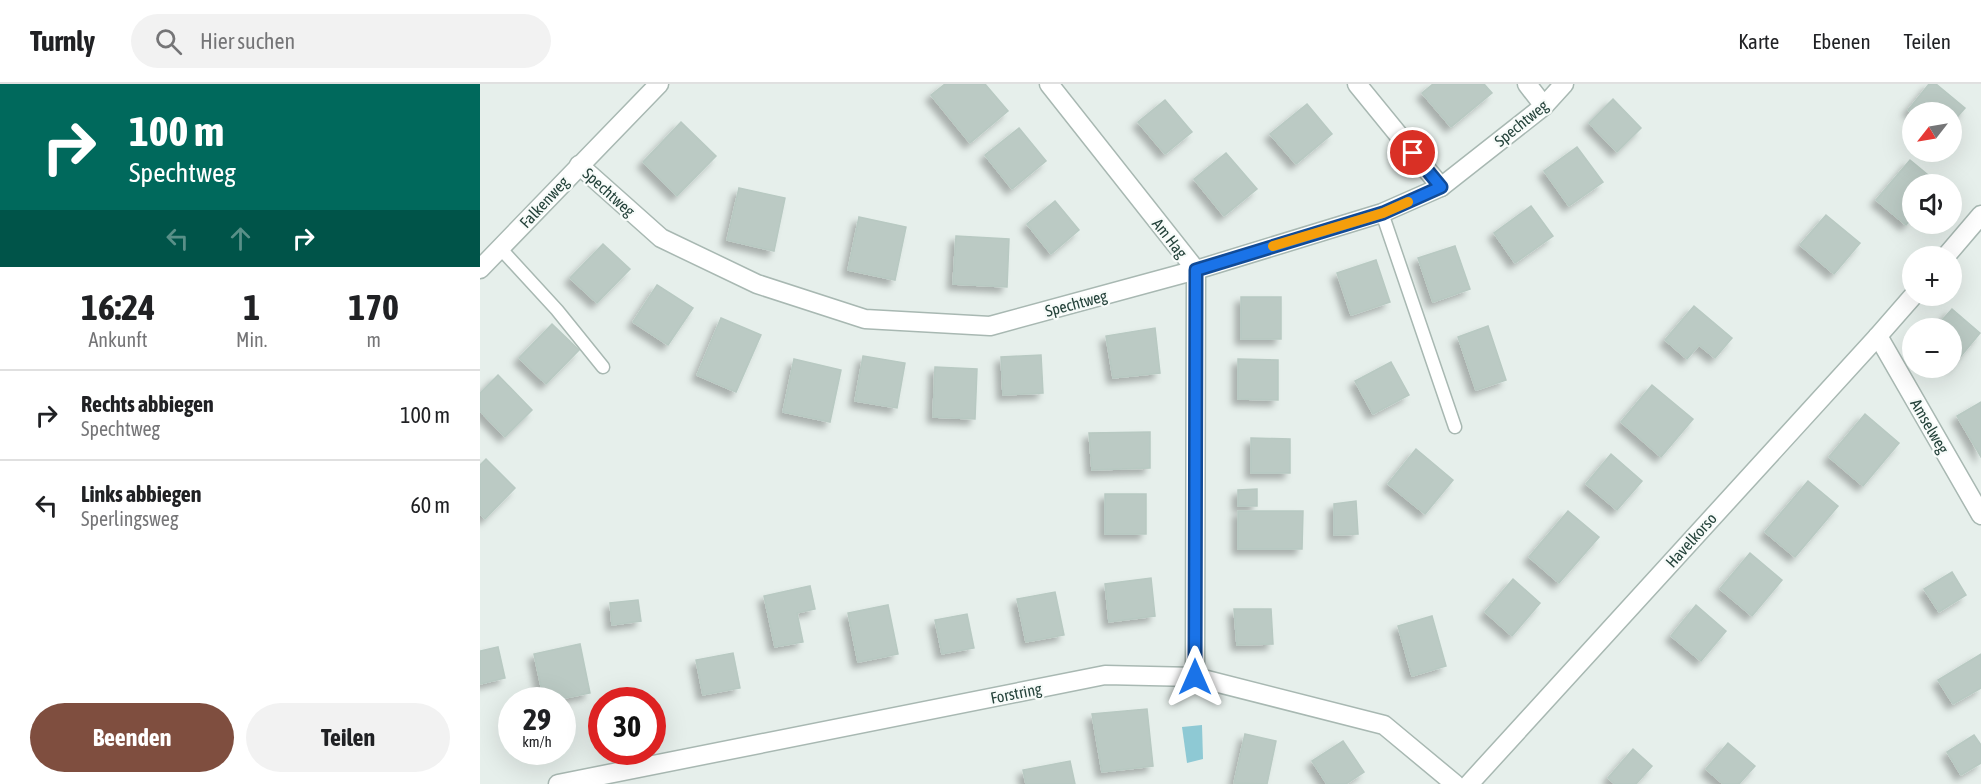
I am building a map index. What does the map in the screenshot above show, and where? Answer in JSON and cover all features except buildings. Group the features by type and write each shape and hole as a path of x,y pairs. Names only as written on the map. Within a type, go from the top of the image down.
{"street":[{"name":"Falkenweg","path":"480,269 659,84"},
{"name":"Am Hag","path":"1049,84 1196,270 1195,677"},
{"path":"1357,84 1441,187"},
{"path":"1527,84 1544,106"},
{"name":"Spechtweg","path":"579,165 661,238 758,284 865,319 990,326 1196,270 1383,213 1441,187 1544,106 1564,84"},
{"path":"1955,246 1981,215"},
{"name":"Havelkorso","path":"1469,784 1904,306"},
{"name":"Amselweg","path":"1878,336 1981,515"},
{"name":"Forstring","path":"558,784 1105,675 1195,677 1384,724 1455,784"}],"lane":[{"path":"1383,213 1455,427"},
{"path":"500,248 557,310 603,367"}],"water":[{"path":"1202,725 1203,759 1187,763 1182,727"}],"slow traffic":[{"path":"1273,246 1383,213 1408,202"}],"route":[{"path":"1195,677 1196,270 1383,213 1441,187 1413,153"}]}
